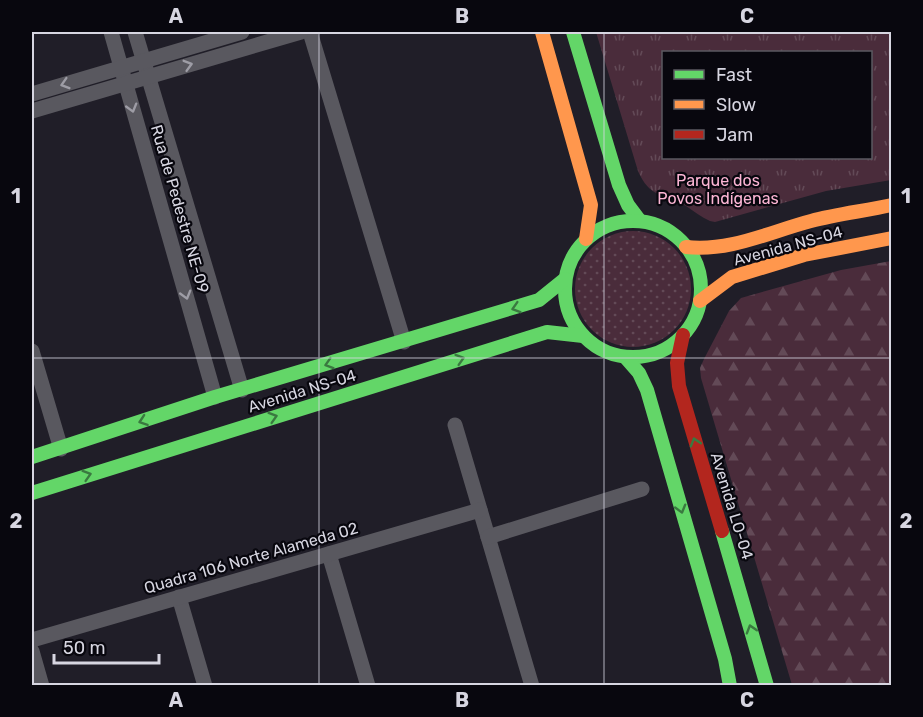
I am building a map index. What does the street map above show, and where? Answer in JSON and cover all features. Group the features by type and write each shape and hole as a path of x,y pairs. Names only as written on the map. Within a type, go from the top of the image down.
{"street":[{"name":"Rua de Pedestre NE-09","path":"111,32 215,397"},
{"name":"Rua de Pedestre NE-09","path":"135,32 242,390"},
{"path":"32,111 123,75 144,61 242,32"},
{"path":"32,94 123,75 148,76 300,32"},
{"path":"310,32 404,342"},
{"path":"542,32 591,205 586,239"},
{"path":"573,32 619,185 628,205 640,221"},
{"name":"Avenida NS-04","path":"686,247 718,248 814,220 891,204"},
{"name":"Avenida NS-04","path":"640,221 665,228 686,247 699,273 700,301 693,322 683,336 671,346 654,354 625,357 601,349 583,336 567,308 565,279 573,255 586,239 612,223 640,221"},
{"name":"Avenida NS-04","path":"700,301 732,277 804,255 891,238"},
{"name":"Avenida NS-04","path":"32,457 215,397 539,300 551,294 565,279"},
{"name":"Avenida NS-04","path":"32,493 543,333 557,331 583,336"},
{"name":"Avenida LO-04","path":"683,336 677,363 679,386 768,686"},
{"path":"32,351 61,449"},
{"path":"625,357 639,373 647,390 725,659 730,686"},
{"path":"455,425 532,686"},
{"path":"488,537 642,489"},
{"name":"Quadra 106 Norte Alameda 02","path":"32,640 480,510"},
{"path":"329,554 368,686"},
{"path":"179,597 205,686"},
{"path":"32,651 42,686"}],"green space":[{"name":"Parque dos Povos Indígenas","path":"596,32 891,32 891,180 826,191 715,222 652,191 638,171"},
{"path":"633,231 655,235 674,248 687,267 691,289 687,311 674,330 655,343 633,347 611,343 592,330 579,311 575,289 579,267 592,248 611,235"},
{"path":"891,261 891,685 792,685 701,378 700,368 729,311 741,298 841,270"}],"traffic: fast":[{"path":"573,32 619,185 628,205 640,221"},
{"path":"633,221 659,226 671,232 681,241 690,251 696,263 701,289 696,315 690,327 681,337 671,346 659,352 633,357 607,352 595,346 585,337 576,327 570,315 565,289 570,263 576,251 585,241 595,232 607,226 633,221"},
{"path":"32,457 215,397 539,300 565,279"},
{"path":"32,493 547,332 583,336"},
{"path":"625,357 639,373 647,390 725,659 730,686"},
{"path":"722,531 767,686"}],"traffic: slow":[{"path":"542,32 591,205 586,239"},
{"path":"686,247 702,248 734,244 795,225 892,205"},
{"path":"700,301 732,277 804,255 892,238"}],"traffic: jam":[{"path":"683,335 677,363 679,386 722,531"}]}
